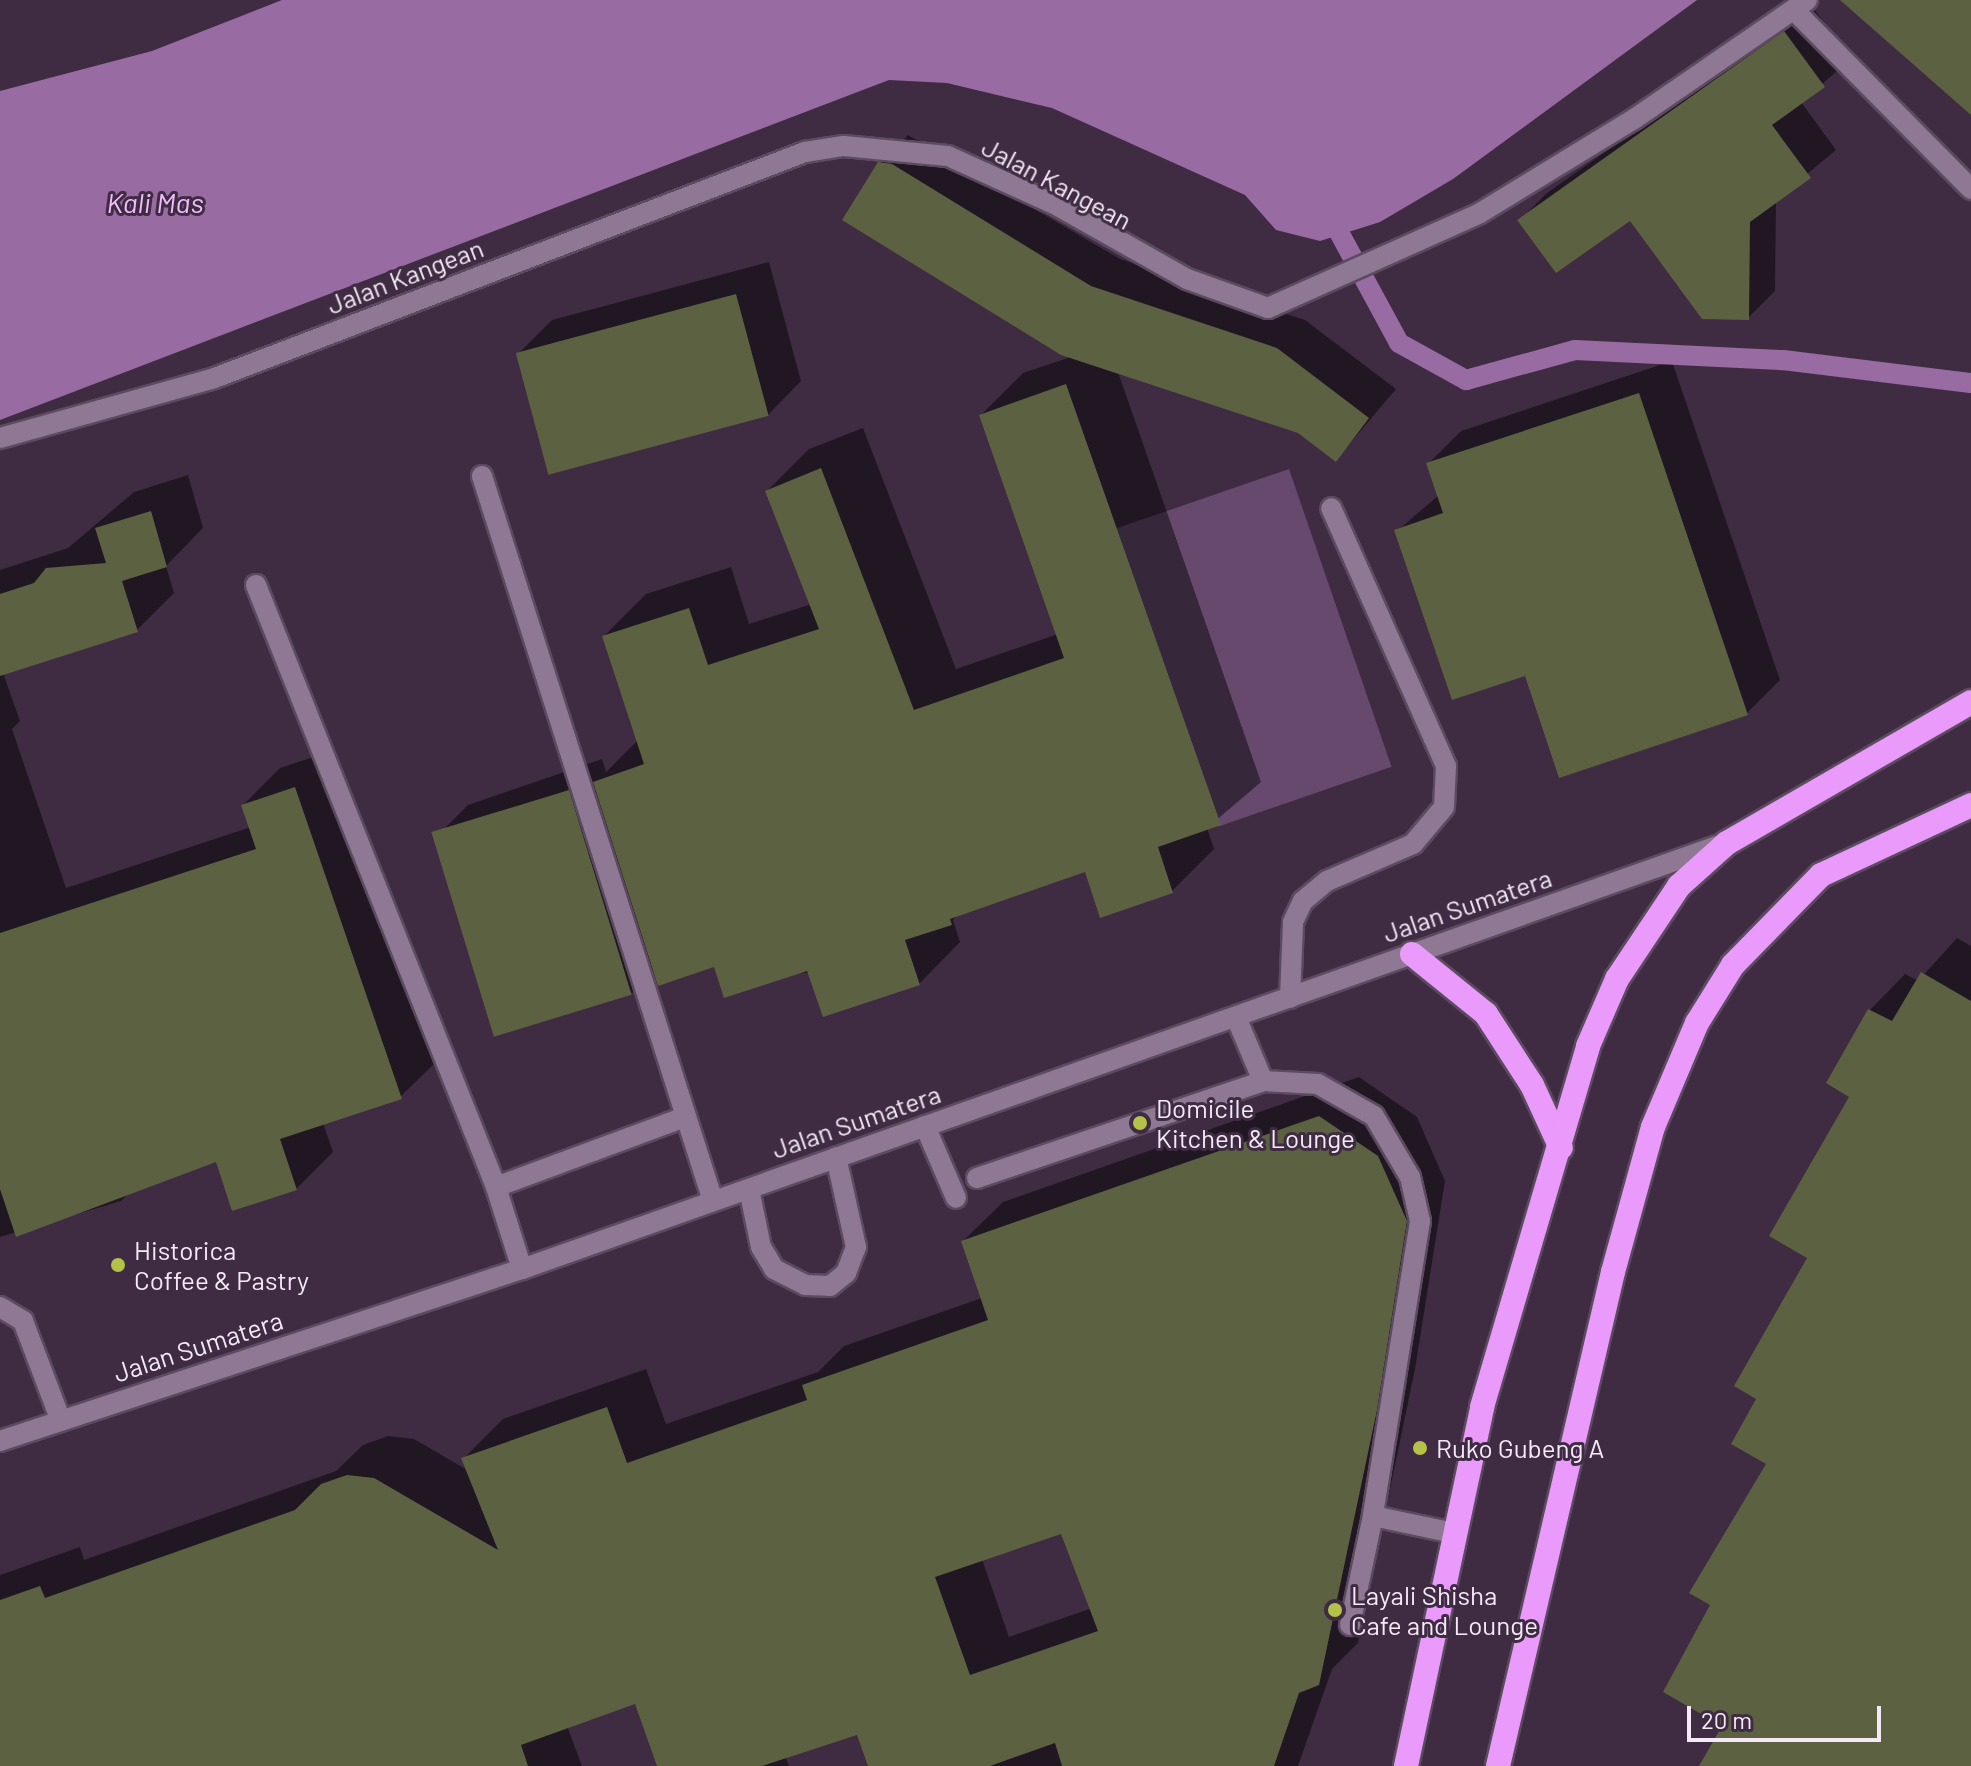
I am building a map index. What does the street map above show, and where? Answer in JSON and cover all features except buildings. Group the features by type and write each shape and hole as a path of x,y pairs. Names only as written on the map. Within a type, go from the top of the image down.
{"highway":[{"name":"Jalan Sumatera","path":"1406,1766 1482,1407 1561,1148 1588,1046 1617,979 1679,886 1727,843 1971,702"},
{"path":"1498,1766 1613,1272 1653,1127 1697,1023 1733,965 1821,875 1971,805"},
{"path":"1412,954 1486,1014 1526,1075 1561,1148"}],"street":[{"path":"1800,5 1971,189"},
{"name":"Jalan Kangean","path":"0,438 212,379 805,152 844,146 948,156 1058,206 1187,279 1268,308 1480,213 1800,5"},
{"path":"482,476 713,1201"},
{"path":"1290,998 1293,922 1303,901 1327,881 1413,844 1444,807 1446,766 1331,508"},
{"path":"256,585 496,1187 522,1269"},
{"name":"Jalan Sumatera","path":"0,1441 522,1269 1727,843"},
{"path":"1236,1017 1263,1081"},
{"path":"977,1178 1263,1081 1318,1084 1345,1095 1374,1116 1410,1177 1420,1221 1416,1274 1373,1516 1350,1625"},
{"path":"496,1187 685,1117"},
{"path":"925,1126 956,1198"},
{"path":"749,1189 761,1247 774,1269 805,1285 830,1286 846,1273 856,1247 836,1157"},
{"path":"0,1307 23,1321 61,1421"},
{"path":"1373,1516 1454,1533"}],"shaded area":[{"path":"1289,469 1392,767 1219,826 1116,529"}],"water":[{"name":"Kali Mas","path":"282,0 1697,0 1453,179 1380,222 1320,241 1276,230 1245,195 1052,108 947,83 889,80 0,420 0,91 152,51"}],"waterway":[{"path":"1328,212 1399,343 1466,380 1575,350 1783,360 1971,383"}],"place":[{"name":"Domicile Kitchen & Lounge","path":"1140,1123"},
{"name":"Historica Coffee & Pastry","path":"118,1265"},
{"name":"Ruko Gubeng A","path":"1420,1448"},
{"name":"Layali Shisha Cafe and Lounge","path":"1335,1610"}]}
